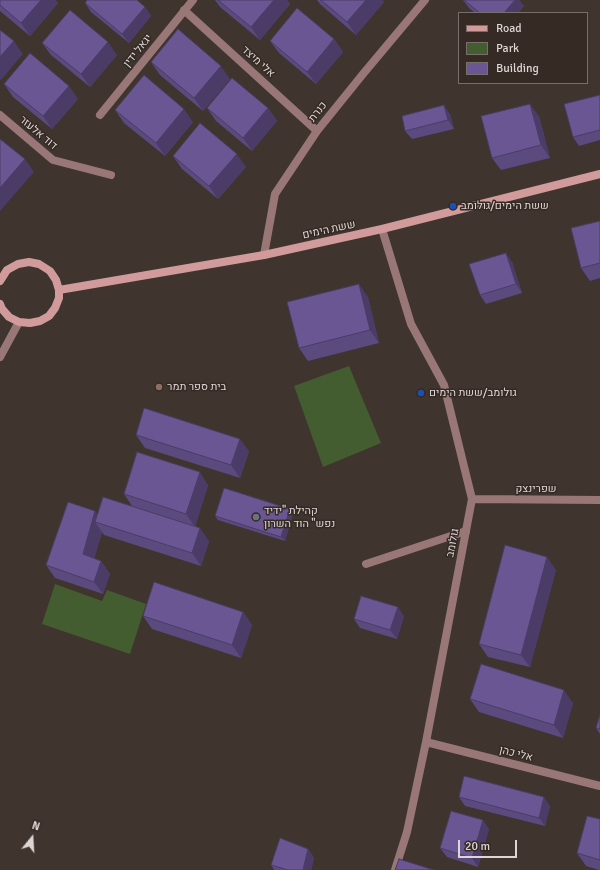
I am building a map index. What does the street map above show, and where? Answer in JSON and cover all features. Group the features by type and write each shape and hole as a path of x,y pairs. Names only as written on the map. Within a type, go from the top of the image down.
{"street":[{"name":"יגאל ידין","path":"100,115 192,0"},
{"name":"כנרת","path":"264,255 275,194 317,131 425,0"},
{"name":"אלי מיצד","path":"184,10 317,131"},
{"name":"דוד אלעזר","path":"0,115 53,160 111,176"},
{"name":"ששת הימים","path":"59,290 264,255 382,229 600,174"},
{"name":"גולומב","path":"382,229 411,324 444,385 472,500 426,742 407,832 395,870"},
{"path":"0,281 7,270 18,264 29,262 39,264 50,271 56,280 59,290 59,298 55,308 48,316 40,321 30,323 19,322 9,317 2,309 0,304"},
{"path":"0,264 7,270"},
{"path":"0,357 19,322"},
{"name":"שפרינצק","path":"472,500 600,500"},
{"path":"366,564 466,531"},
{"name":"אלי כהן","path":"426,742 600,786"}],"green space":[{"path":"349,366 381,443 323,467 294,386"},
{"path":"55,584 102,601 107,590 146,604 130,654 42,624"}],"building":[{"path":"0,0 41,0 21,23 0,5"},
{"path":"87,0 137,0 145,7 122,34 85,3"},
{"path":"218,0 274,0 251,27"},
{"path":"321,0 366,0 347,22"},
{"path":"464,0 515,0 505,12 479,12"},
{"path":"297,8 334,39 307,72 270,41"},
{"path":"70,10 108,42 81,74 42,43"},
{"path":"178,29 221,66 194,98 151,62"},
{"path":"0,30 14,41 0,57"},
{"path":"30,53 69,86 43,116 4,84"},
{"path":"144,75 184,109 156,143 115,110"},
{"path":"232,78 268,108 243,138 207,108"},
{"path":"600,95 600,130 573,137 564,104"},
{"path":"530,104 541,145 492,158 481,116"},
{"path":"444,105 448,120 405,131 402,116"},
{"path":"200,123 237,154 209,186 173,156"},
{"path":"0,139 25,159 0,188"},
{"path":"600,221 600,263 581,268 571,228"},
{"path":"506,253 516,284 480,295 469,264"},
{"path":"359,284 370,330 299,348 287,302"},
{"path":"144,408 240,439 231,465 136,435"},
{"path":"137,452 200,472 186,514 124,494"},
{"name":"קהילת \"ידיד נפש\" הוד השרון","path":"224,488 290,509 281,537 215,516"},
{"path":"103,497 200,528 192,553 95,522"},
{"path":"68,502 95,511 83,554 101,561 94,582 46,565"},
{"path":"505,545 547,557 521,655 479,644"},
{"path":"154,582 243,612 232,645 143,616"},
{"path":"361,596 398,607 390,630 354,619"},
{"path":"481,664 564,690 554,725 470,699"},
{"path":"600,715 600,729 596,728"},
{"path":"464,776 544,797 539,818 459,797"},
{"path":"451,811 483,820 472,858 440,848"},
{"path":"587,816 600,819 600,860 577,853"},
{"path":"280,838 308,849 303,870 288,870 271,865"},
{"path":"399,859 434,870 395,870"}],"place":[{"name":"ששת הימים/גולומב","path":"453,206"},
{"name":"בית ספר תמר","path":"159,387"},
{"name":"גולומב/ששת הימים","path":"421,393"},
{"name":"קהילת \"ידיד נפש\" הוד השרון","path":"256,517"}]}
